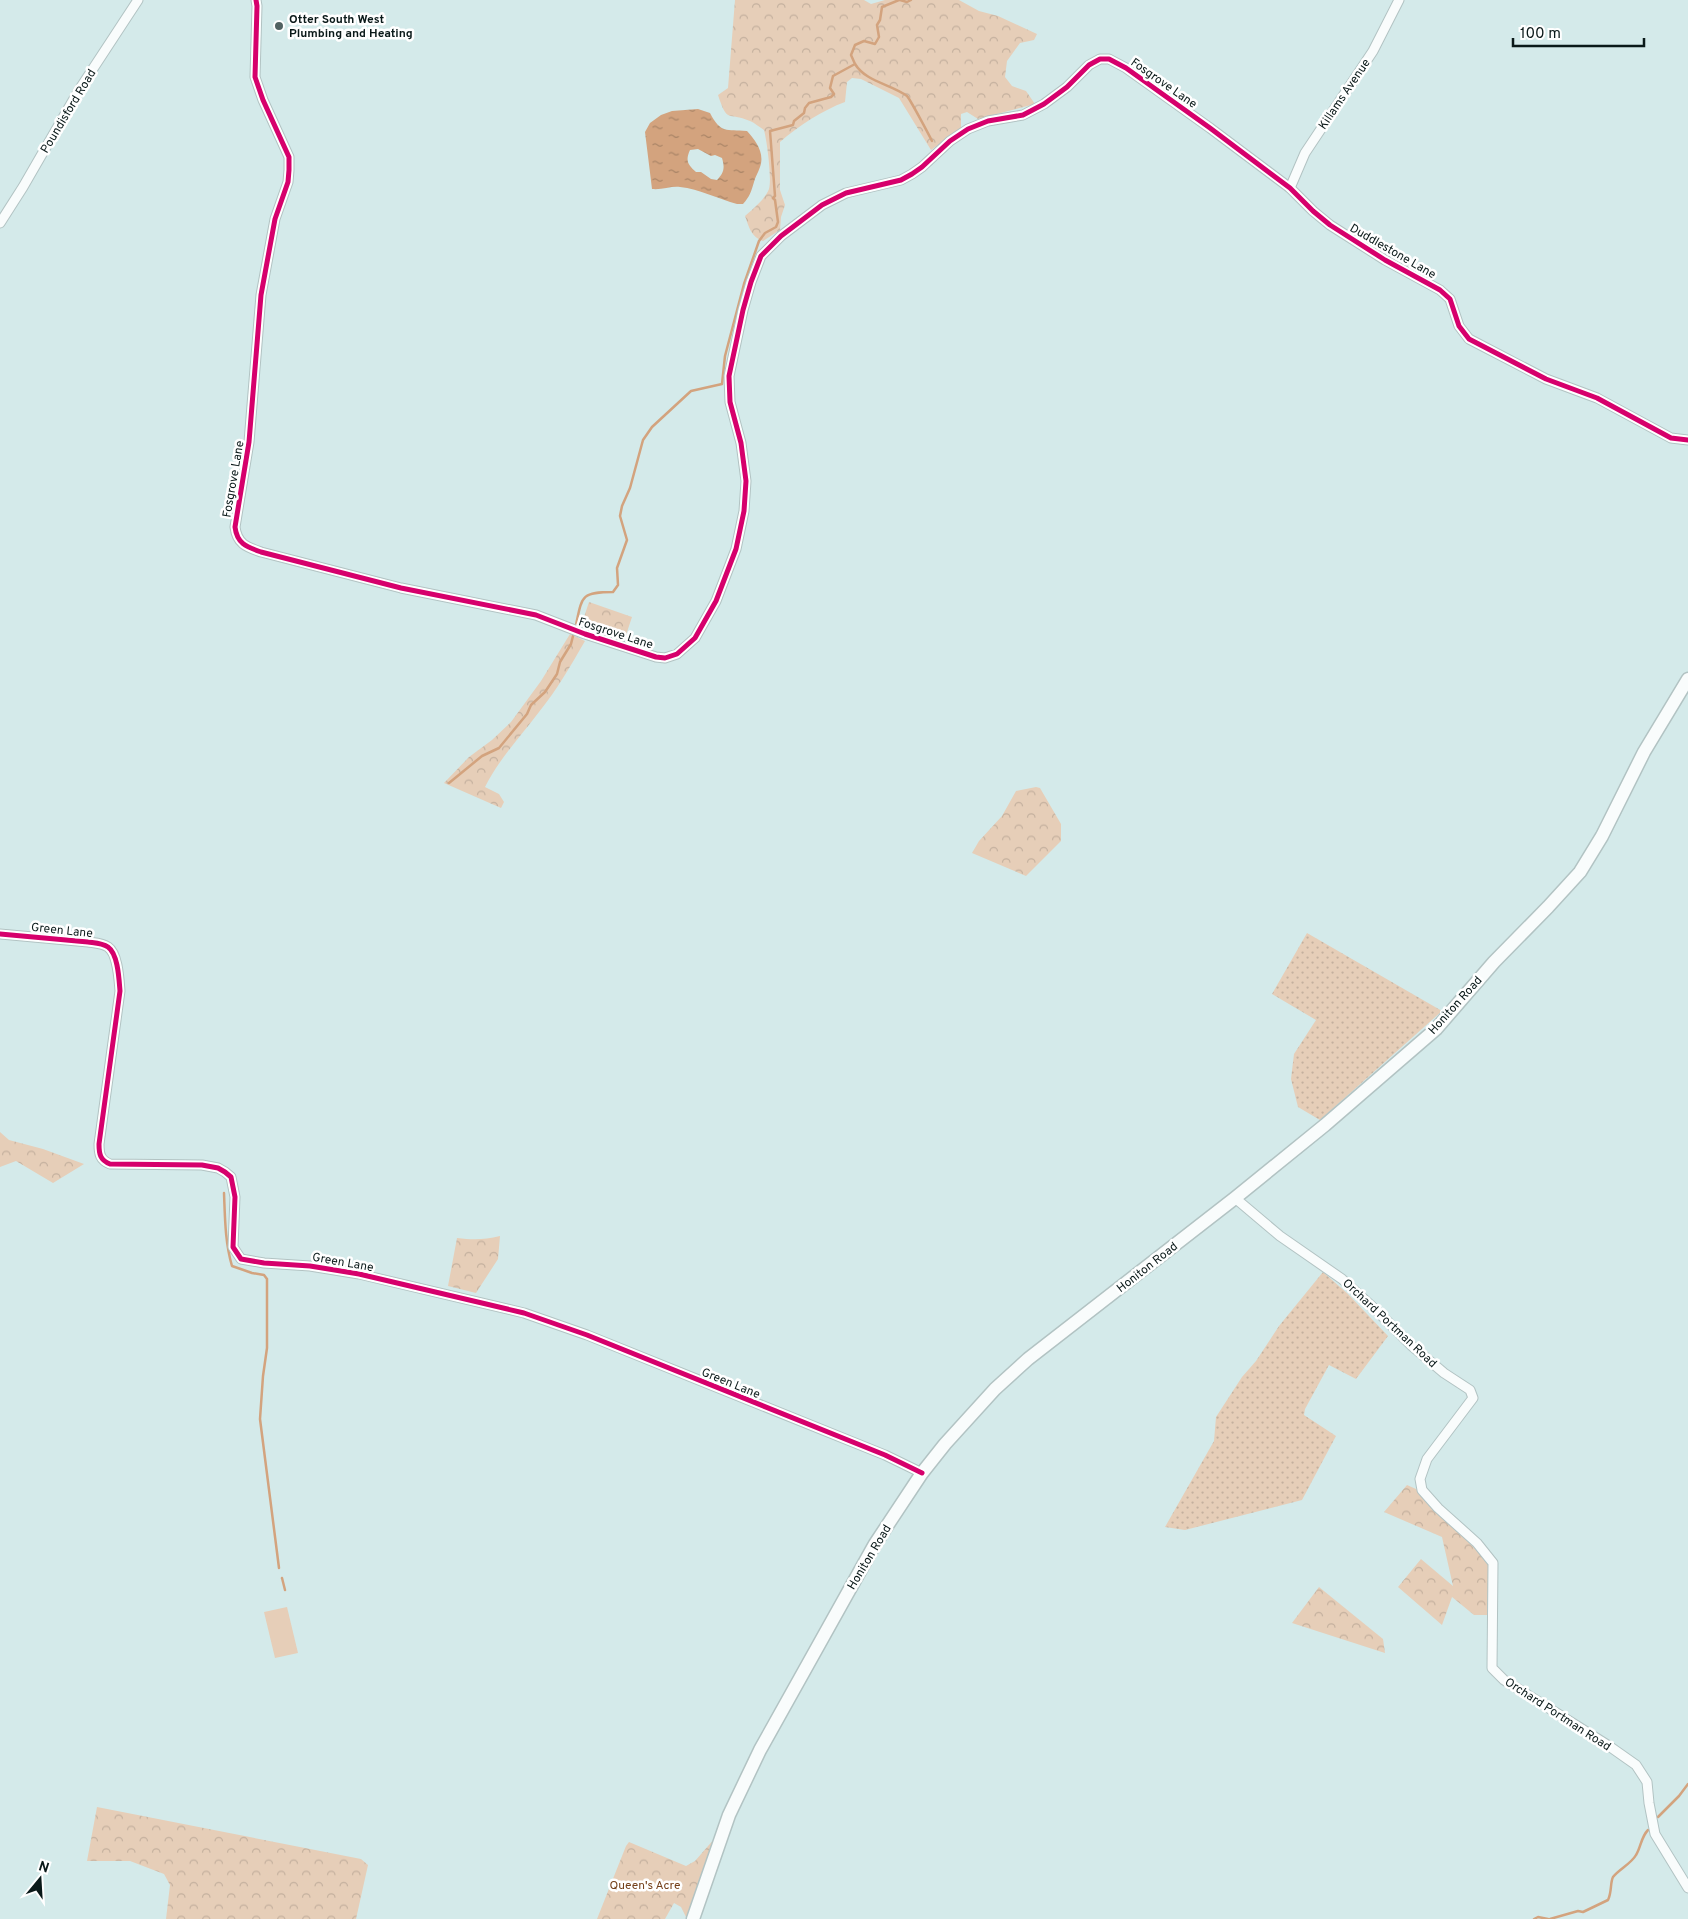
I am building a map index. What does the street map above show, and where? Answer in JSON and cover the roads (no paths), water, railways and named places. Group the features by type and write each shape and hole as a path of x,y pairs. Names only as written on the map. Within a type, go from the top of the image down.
{"main road":[{"name":"Honiton Road","path":"693,1919 729,1815 760,1750 875,1544 922,1473 966,1419 1028,1358 1325,1126 1436,1029 1494,962 1580,872 1598,842 1644,752 1688,679"}],"street":[{"name":"Poundisford Road","path":"0,224 28,180 70,106 138,0"},
{"name":"Fosgrove Lane","path":"256,0 255,77 263,100 290,157 290,170 288,182 274,219 261,295 249,442 235,528 238,540 249,548 261,552 401,588 536,615 585,634 665,658 677,654 694,638 716,601 736,549 744,511 746,481 741,443 730,402 729,382 733,353 749,289 762,256 791,227 822,205 836,198 901,180 912,174 950,141 968,129 988,121 1023,115 1044,104 1067,87 1089,64 1100,59 1109,59 1126,68 1290,188"},
{"name":"Killams Avenue","path":"1290,188 1306,153 1373,51 1399,0"},
{"name":"Duddlestone Lane","path":"1290,188 1330,225 1385,260 1432,285 1446,295 1450,299 1459,326 1469,339 1546,379 1597,398 1671,438 1688,440"},
{"name":"Green Lane","path":"0,934 88,942 102,944 110,948 119,974 120,991 99,1155 110,1164 202,1165 218,1168 226,1172 231,1178 235,1197 234,1247 242,1259 264,1263 310,1266 360,1274 524,1313 587,1335 885,1455 922,1473"},
{"name":"Orchard Portman Road","path":"1235,1198 1280,1236 1342,1279 1412,1346 1444,1373 1470,1390 1473,1398 1427,1459 1420,1479 1422,1490 1438,1508 1477,1543 1493,1563 1492,1668 1504,1680 1636,1765 1647,1782 1655,1834 1688,1888"}],"water":[{"path":"698,109 710,113 721,127 729,130 747,131 754,139 759,148 761,162 750,194 743,204 737,204 687,188 652,189 645,132 650,123 661,115 672,111","holes":["698,149 711,156 715,155 722,158 724,168 717,180 711,179 701,172 696,172 688,162 690,150"]}],"waterway":[{"path":"576,625 580,608 585,598 595,593 613,592 618,585 617,568 627,540 620,516 643,440 652,427 691,391 722,384 725,356 744,284 759,241 765,233 776,227 778,222 775,200 773,198 775,196 770,131 793,125 794,121 804,113 809,103 831,97 834,94 830,88 833,76 855,64 851,55 855,45 864,41 875,44 879,37 877,25 880,20 882,7 899,0"},
{"path":"900,0 907,2 911,0"},
{"path":"855,64 872,79 907,96 932,141"},
{"path":"449,783 482,756 499,748 527,714 531,705 545,692 557,674 560,662 571,644 573,636"},
{"path":"224,1193 225,1221 232,1266 264,1275 267,1279 267,1348 260,1419 279,1568"},
{"path":"282,1578 285,1590"},
{"path":"1658,1817 1688,1784"},
{"path":"1550,1919 1578,1911 1583,1912 1608,1900 1613,1877 1634,1858 1648,1830"},
{"path":"1534,1919 1538,1917 1548,1919"}],"place":[{"name":"Otter South West Plumbing and Heating","path":"279,26"}],"park label":[{"name":"Queen's Acre","path":"645,1885"}]}
